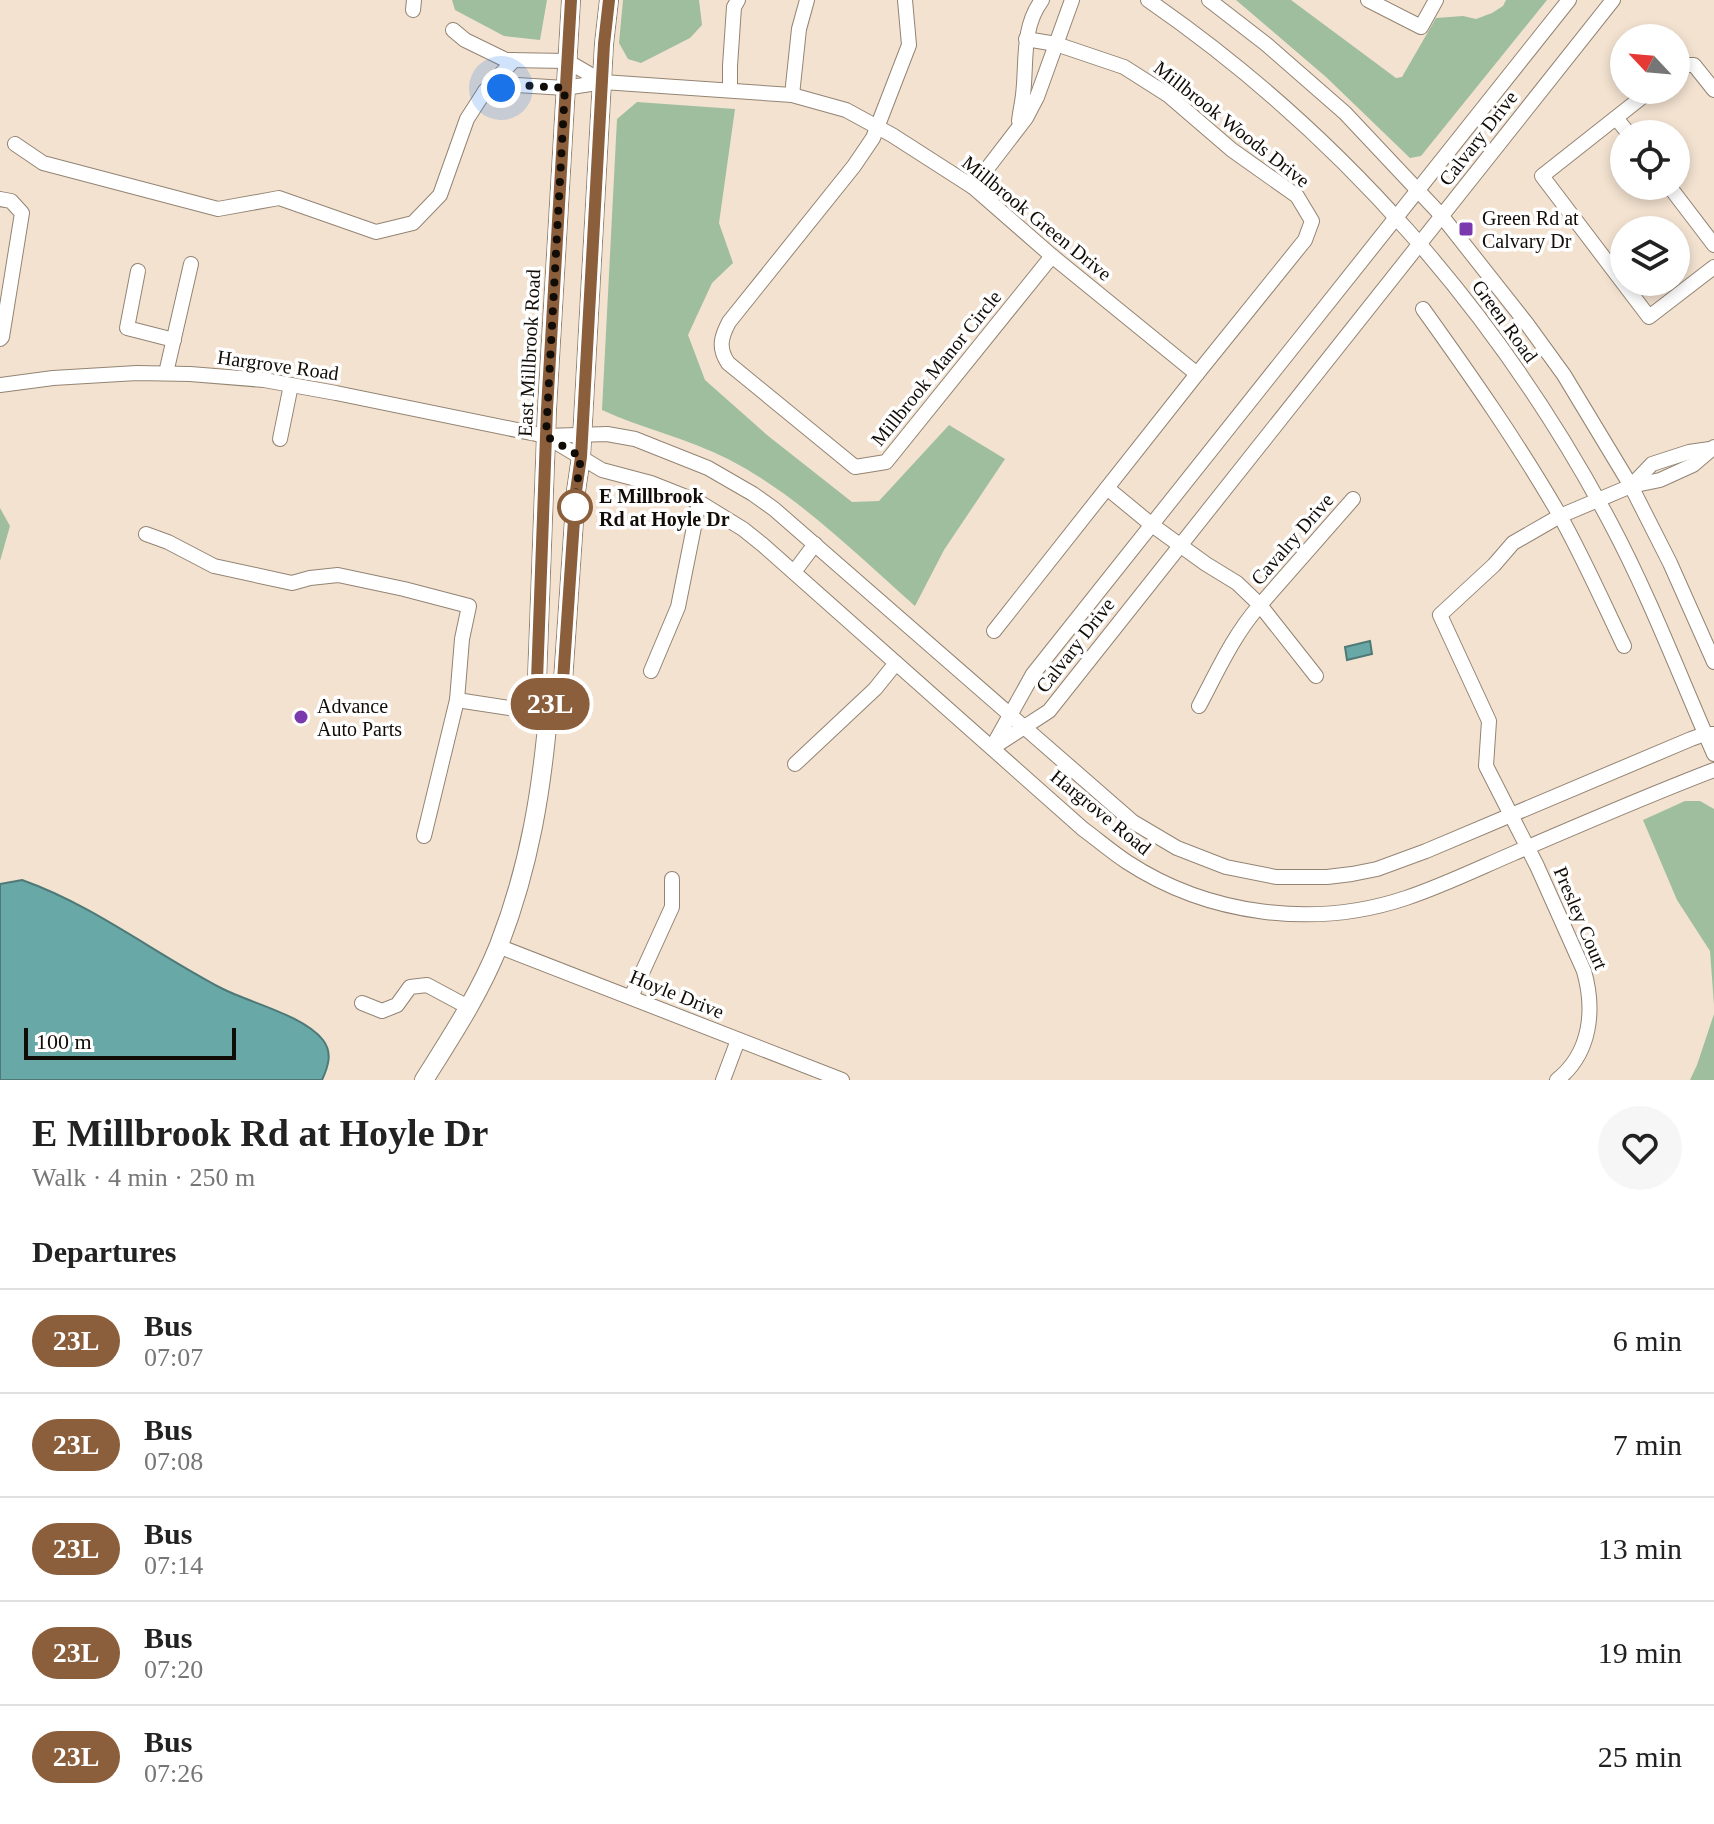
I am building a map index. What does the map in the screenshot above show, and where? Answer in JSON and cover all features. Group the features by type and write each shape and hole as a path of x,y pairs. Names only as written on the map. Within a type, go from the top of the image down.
{"main road":[{"name":"East Millbrook Road","path":"548,709 541,698 537,680 546,436 571,0"},
{"name":"East Millbrook Road","path":"424,1080 468,1007 498,946 514,903 535,826 548,709 563,681 576,491 583,435 609,0"}],"street":[{"path":"730,90 734,7 738,0"},
{"path":"792,95 799,29 807,0"},
{"path":"878,127 909,45 905,0"},
{"path":"1017,129 1023,95 1026,39 1030,22 1042,0"},
{"path":"973,187 1037,97 1072,0"},
{"name":"Green Road","path":"1148,0 1214,48 1340,158 1420,242 1470,305 1531,390 1598,500 1710,734 1714,754"},
{"name":"Green Road","path":"1209,0 1335,104 1441,215 1527,324 1564,375 1631,486 1670,563 1714,662"},
{"path":"1368,0 1421,27 1436,0"},
{"name":"Calvary Drive","path":"992,748 1033,674 1569,0"},
{"name":"Calvary Drive","path":"992,748 1049,711 1186,550 1420,242 1613,0"},
{"path":"453,30 465,40 506,60 567,61 603,82"},
{"name":"Millbrook Woods Drive","path":"994,631 1305,240 1312,221 1297,196 1232,150 1168,95 1124,67 1056,44 1026,39"},
{"path":"15,144 43,163 218,209 279,198 376,232 413,223 440,195 467,119 485,91 514,60"},
{"path":"1690,65 1694,65 1714,90"},
{"path":"485,91 517,85 565,88 603,82"},
{"name":"Millbrook Green Drive","path":"603,82 792,95 846,110 973,187 1197,374"},
{"path":"1634,104 1542,176 1649,317 1714,267"},
{"name":"Millbrook Manor Circle","path":"878,127 854,166 729,322 721,338 722,354 728,363 855,467 886,462 1052,256"},
{"path":"0,199 11,201 22,213 0,339"},
{"path":"1680,200 1714,245"},
{"path":"166,373 191,264"},
{"path":"138,271 127,328 174,340"},
{"path":"1423,309 1475,381 1560,516 1624,646"},
{"name":"Hargrove Road","path":"0,385 137,373 264,380 546,436 607,434 635,439 708,468 753,494 815,544 1113,806 1153,836 1200,859 1256,874 1327,877 1377,869 1710,734"},
{"path":"280,439 291,385"},
{"name":"Hargrove Road","path":"546,436 602,470 651,483 699,502 743,529 1083,829 1150,876 1222,904 1300,915 1378,906 1429,890 1714,770"},
{"path":"1560,516 1631,486 1652,464 1712,448"},
{"path":"1107,488 1186,550 1237,583 1260,605 1316,676"},
{"name":"Cavalry Drive","path":"1260,605 1353,499"},
{"path":"651,671 678,607 699,502"},
{"name":"Presley Court","path":"1557,1080 1571,1066 1586,1038 1590,1015 1589,988 1528,847 1486,766 1489,721 1440,615 1513,543 1560,516"},
{"path":"146,534 214,566 292,583 338,575 469,606 462,639 457,700 424,836"},
{"path":"794,572 815,544"},
{"path":"1199,706 1251,614 1260,605"},
{"path":"795,764 875,689 896,663"},
{"path":"457,700 548,709"},
{"path":"631,997 672,907 672,879"},
{"name":"Hoyle Drive","path":"498,946 842,1080"},
{"path":"362,1003 382,1011 397,1005 410,987 427,985 468,1007"},
{"path":"723,1080 738,1040"}],"green space":[{"path":"452,0 547,0 540,40 504,36 455,10"},
{"path":"623,0 699,0 702,25 690,38 641,63 628,59 619,43"},
{"path":"1236,0 1291,0 1396,78 1402,77 1436,18 1463,16 1476,19 1492,13 1506,0 1547,0 1421,156 1410,158 1326,77"},
{"path":"637,102 735,109 719,223 733,263 712,283 688,335 705,380 767,435 852,502 879,501 949,425 1005,459 944,550 915,606 826,526 754,474 712,452 602,410 617,119"},
{"path":"0,508 10,526 0,561"},
{"path":"1685,801 1700,801 1714,809 1714,1005 1710,951 1677,900 1643,820"},
{"path":"1714,1014 1714,1080 1690,1080 1697,1065"}],"water":[{"path":"1370,641 1372,654 1347,660 1345,647"},
{"path":"22,880 74,902 221,988 303,1023 323,1040 328,1050 328,1065 322,1080 0,1080 0,884"}],"bus line":[{"name":"23L","path":"571,0 547,409 537,680 541,698 549,705 560,691 565,660 590,326 604,44 609,0"}],"place":[{"name":"Green Rd at Calvary Dr","path":"1466,229"},
{"name":"E Millbrook Rd at Hoyle Dr","path":"575,507"},
{"name":"Advance Auto Parts","path":"301,717"}],"route":[{"path":"501,88 517,85 565,88 546,436 581,457 574,519 575,507"}]}
